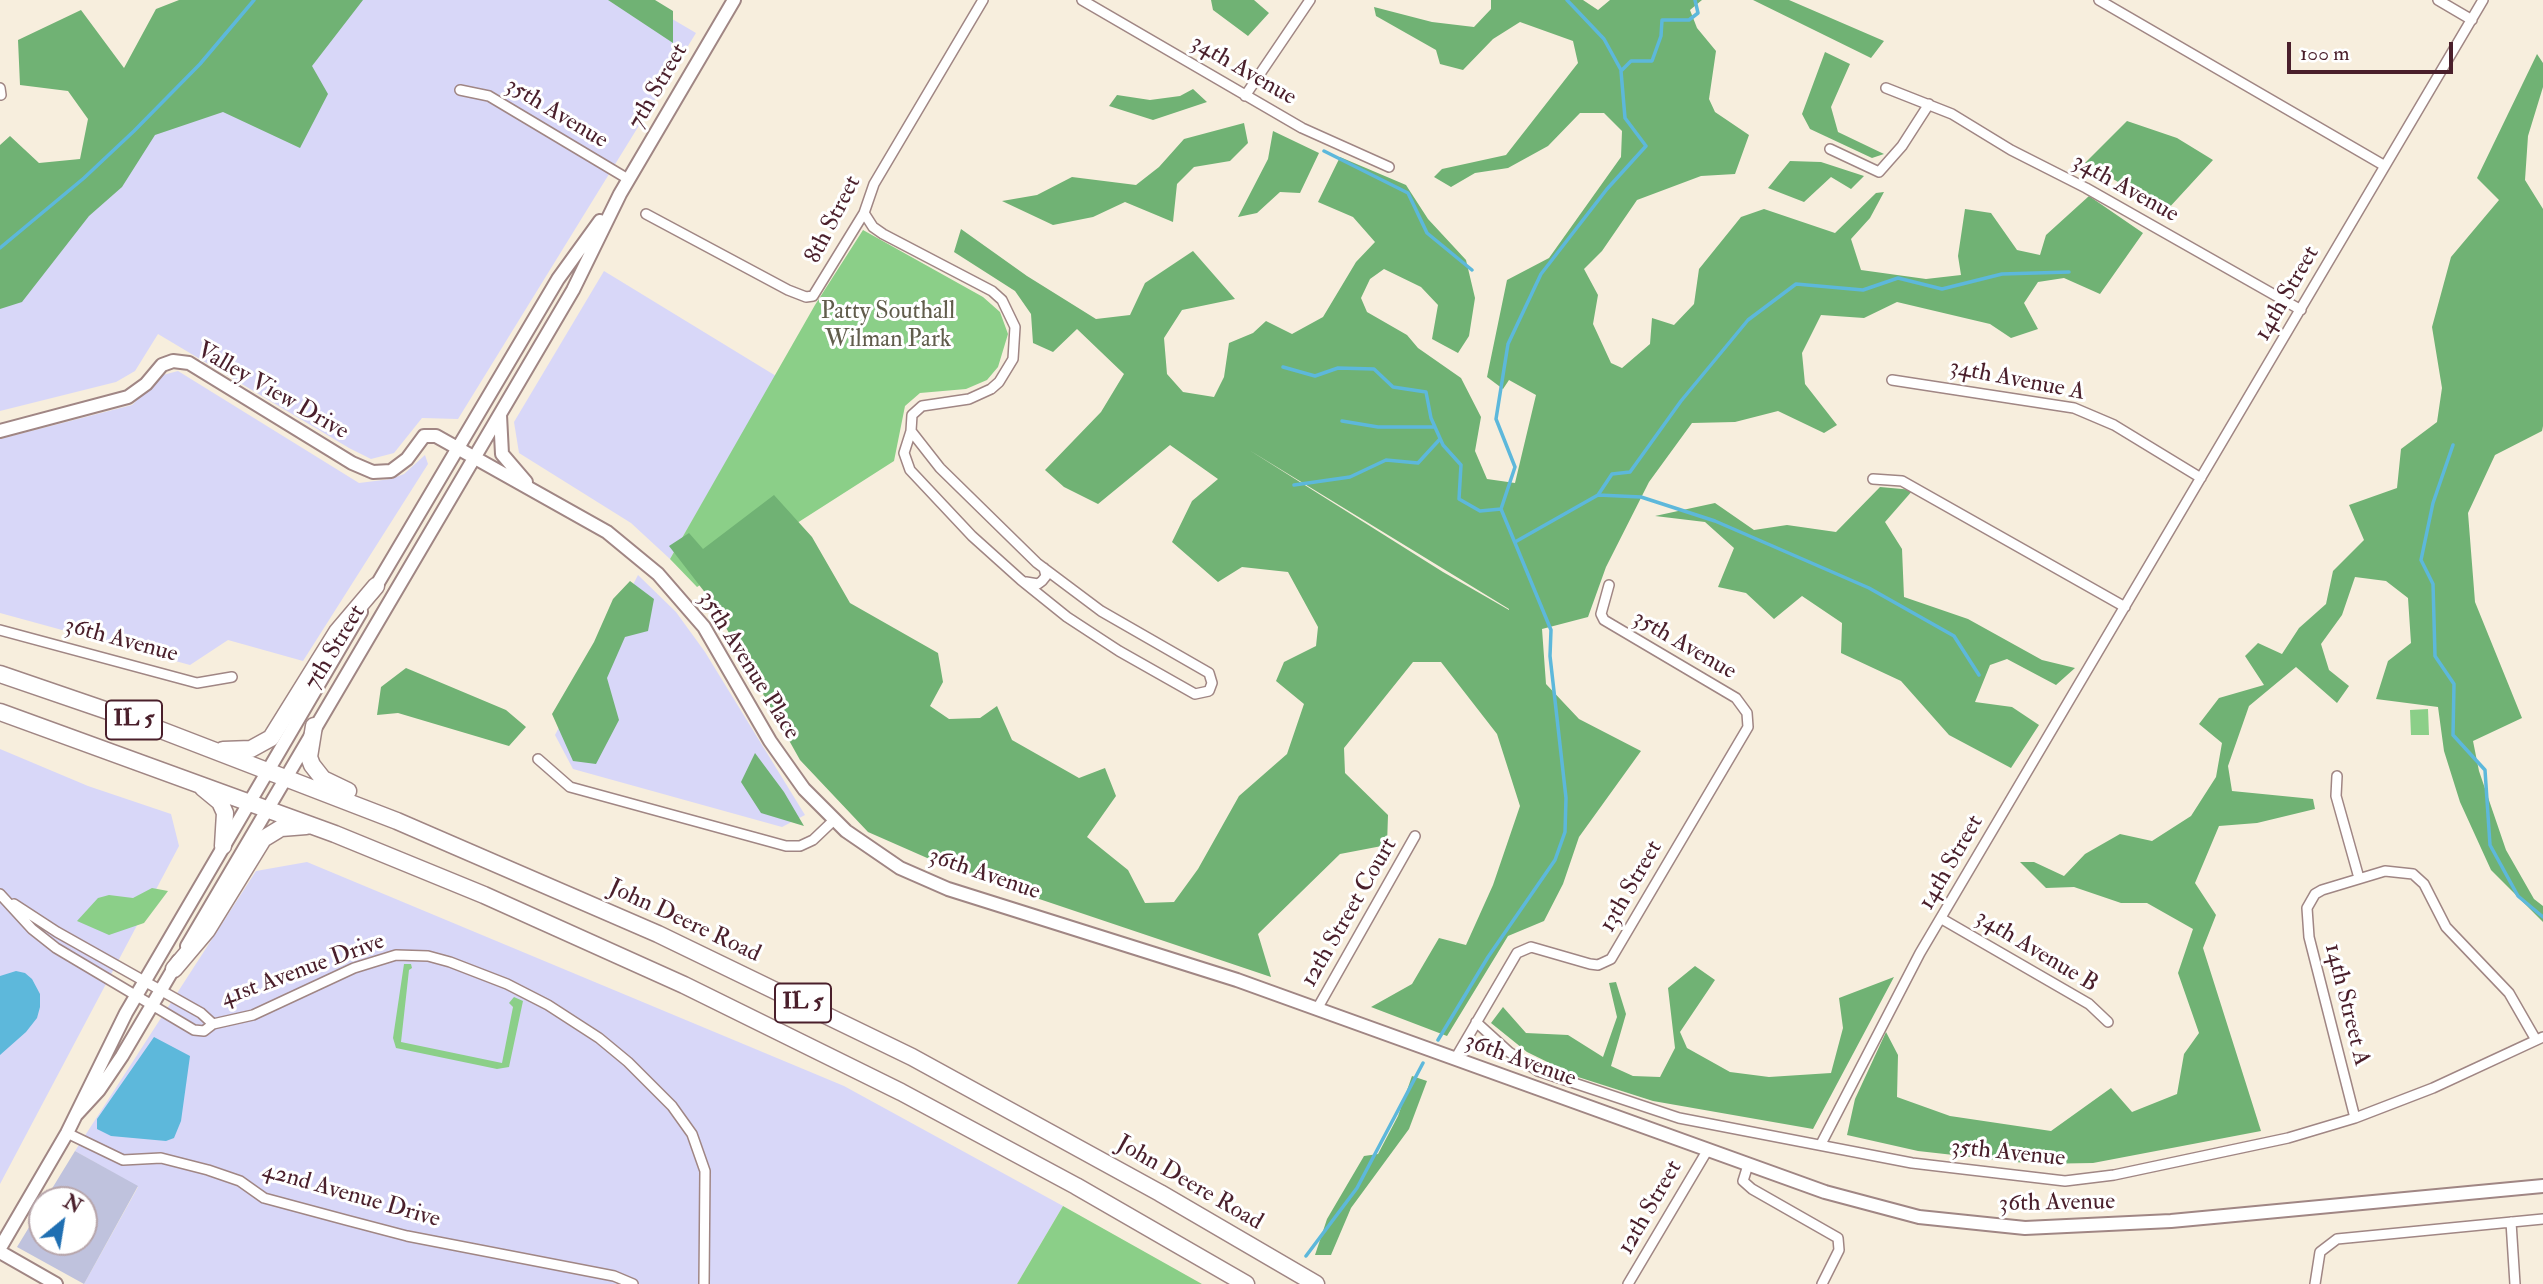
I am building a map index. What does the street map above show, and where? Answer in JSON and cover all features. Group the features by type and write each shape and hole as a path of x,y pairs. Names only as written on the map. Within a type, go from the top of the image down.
{"highway":[{"path":"213,750 251,749 271,738 337,632 376,586"},
{"name":"John Deere Road","path":"0,674 285,776 528,876 706,956 912,1057 1160,1193 1316,1284"},
{"name":"IL 5","path":"0,712 183,776 484,895 791,1036 1076,1186 1246,1284"},
{"path":"314,726 309,757 324,779 454,835 528,876"},
{"path":"183,776 220,802 226,818 223,846"},
{"path":"174,969 207,930 263,839 281,828 316,827"}],"street":[{"name":"7th Street","path":"76,1115 99,1090 162,990 314,726 573,290 628,179 734,0"},
{"name":"8th Street","path":"646,214 806,297 813,296 864,213 874,184 983,0"},
{"name":"34th Avenue","path":"1082,0 1245,96 1325,139 1389,167"},
{"path":"1245,96 1310,0"},
{"path":"2099,0 2385,166"},
{"path":"2438,0 2472,20"},
{"name":"14th Street","path":"1821,1144 1916,961 2483,0"},
{"name":"34th Avenue","path":"1886,88 1929,104 2087,188 2301,310"},
{"name":"35th Avenue","path":"460,90 489,96 628,179"},
{"path":"1830,149 1879,172 1902,146 1929,104"},
{"name":"7th Street","path":"0,1250 67,1133 136,995 267,770 560,276 620,194"},
{"path":"864,213 873,228 992,291 1002,300 1015,327 1013,359 999,382 991,389 969,398 922,406 912,415 911,431 904,453 910,470 972,536 1067,617 1119,651 1195,694 1209,691 1212,679 1209,673 1101,611 1044,568 940,468 911,431"},
{"name":"Valley View Drive","path":"0,431 128,397 146,384 162,365 180,361 352,463 373,472 391,471 400,466 419,441 429,435 475,457"},
{"name":"34th Avenue A","path":"1892,380 2074,408 2114,425 2201,478"},
{"path":"500,414 502,454 528,485"},
{"name":"35th Avenue Place","path":"475,457 528,485 629,548 689,607 721,654 786,765 834,820"},
{"path":"1873,479 1902,481 2125,607"},
{"path":"1021,580 1038,584 1046,576 1044,568"},
{"name":"35th Avenue","path":"1609,585 1601,614 1611,626 1736,698 1747,713"},
{"name":"36th Avenue","path":"0,630 197,683 232,677"},
{"name":"13th Street","path":"1455,1059 1517,953 1531,947 1590,964 1598,965 1611,959 1745,735 1748,727 1747,713"},
{"path":"538,759 570,787 786,846 800,846 813,840 834,820"},
{"path":"2337,776 2336,796 2359,877 2397,870 2417,877 2446,927 2509,993 2540,1039"},
{"name":"36th Avenue","path":"834,820 880,856 948,889 1174,959 1707,1151 1825,1192 1907,1214 1954,1223 2025,1228 2171,1221 2543,1186"},
{"name":"12th Street Court","path":"1317,1009 1415,836"},
{"name":"14th Street A","path":"2356,1118 2306,918 2310,900 2322,890 2359,877"},
{"name":"41st Avenue Drive","path":"1,895 57,932 201,1013 213,1024"},
{"name":"41st Avenue Drive","path":"1,895 32,929 56,948 194,1030 205,1031 213,1024 253,1015 381,958 428,956 523,991 574,1021 628,1062 686,1124 705,1171 704,1284"},
{"name":"34th Avenue B","path":"1942,919 2089,1004 2108,1021"},
{"name":"35th Avenue","path":"1476,1022 1524,1063 1553,1077 1679,1118 1779,1140 1821,1144 1985,1174 2065,1181 2114,1175 2288,1138 2356,1118 2433,1088 2540,1039"},
{"name":"42nd Avenue Drive","path":"67,1133 122,1160 161,1158 208,1170 240,1181 264,1198 346,1220 407,1236 614,1276 633,1284"},
{"name":"12th Street","path":"1628,1284 1707,1151"},
{"path":"1748,1165 1743,1181 1752,1189 1838,1238 1839,1250 1822,1284"},
{"path":"2315,1284 2315,1266 2324,1247 2337,1239 2543,1219"},
{"path":"2511,1222 2515,1284"},
{"path":"0,1250 55,1284"}],"shaded area":[{"path":"225,0 640,0 696,33 458,419 422,418 394,453 371,459 349,448 158,334 135,371 116,382 0,411 0,243 123,166"},
{"path":"604,271 776,376 670,559 631,523 519,453 514,422"},
{"path":"178,371 359,483 391,479 404,474 425,455 428,464 303,661 228,640 190,665 0,613 0,439 132,405 163,375"},
{"path":"638,575 676,612 705,652 805,815 782,827 573,769 555,735"},
{"path":"0,749 88,786 171,814 179,846 0,1184"},
{"path":"307,862 844,1086 1063,1206 1017,1284 84,1284 138,1187 75,1151 256,871"},
{"path":"75,1151 138,1186 84,1284 33,1256 98,1256 98,1186 54,1186"},
{"path":"28,1229 28,1253 17,1247"}],"green space":[{"path":"179,0 363,0 312,66 328,94 300,148 223,112 155,135 122,187 89,216 22,302 0,309 0,145 10,136 39,163 80,159 88,119 68,91 20,85 18,40 81,10 124,68 156,9"},
{"path":"608,0 655,0 673,11 673,43"},
{"path":"1211,0 1254,0 1269,13 1248,36 1213,10"},
{"path":"1491,0 1583,0 1598,10 1610,0 1702,0 1690,10 1697,28 1716,51 1709,99 1715,112 1749,135 1735,174 1701,176 1637,200 1602,251 1584,269 1598,295 1593,324 1611,363 1622,368 1650,344 1652,318 1674,325 1694,304 1699,269 1741,217 1764,209 1835,233 1876,193 1884,192 1870,218 1851,239 1861,270 1926,279 1961,275 1958,256 1965,209 1991,213 2017,250 2040,255 2046,235 2089,196 2143,233 2100,294 2064,278 2038,282 2024,303 2038,329 2011,338 1990,324 1897,302 1864,318 1821,315 1802,353 1805,384 1837,425 1824,433 1778,411 1735,422 1692,423 1649,482 1606,567 1588,617 1542,629 1546,684 1579,719 1641,751 1579,837 1563,884 1544,921 1508,936 1447,1036 1371,1007 1412,984 1439,938 1466,945 1493,885 1520,806 1497,734 1441,662 1413,662 1344,748 1345,773 1388,815 1387,845 1340,854 1258,934 1271,977 959,872 868,832 800,760 710,599 669,546 689,533 703,549 774,495 812,537 850,603 938,653 943,682 930,706 949,719 980,718 997,706 1012,740 1079,778 1105,768 1116,796 1087,837 1128,870 1145,903 1174,902 1198,869 1239,796 1287,754 1304,704 1276,681 1284,662 1316,646 1318,627 1288,572 1242,567 1218,582 1172,542 1192,501 1218,479 1170,445 1098,504 1064,487 1045,470 1101,412 1124,374 1077,329 1053,352 1033,343 1031,314 1015,291 954,252 961,229 1027,276 1096,319 1130,315 1145,283 1193,251 1235,299 1182,310 1164,338 1167,374 1183,392 1214,397 1224,377 1229,343 1253,333 1266,321 1292,334 1323,317 1356,262 1375,242 1353,217 1318,202 1340,157 1406,185 1428,219 1466,260 1475,298 1469,336 1458,353 1432,339 1438,305 1421,287 1384,269 1370,279 1361,298 1367,312 1407,335 1418,348 1461,378 1481,417 1475,451 1487,479 1515,483 1536,395 1509,380 1503,389 1487,377 1507,280 1549,258 1621,157 1622,131 1604,113 1580,113 1548,146 1508,168 1475,173 1451,187 1434,177 1442,169 1506,155 1578,63 1573,41 1520,22 1493,39 1463,70 1440,64 1436,50 1376,16 1374,7 1432,22 1474,27 1491,9","holes":["1249,450 1509,609 1443,572"]},
{"path":"1753,0 1789,0 1884,41 1871,58"},
{"path":"1825,52 1850,64 1831,107 1838,132 1884,154 1872,158 1810,129 1802,114"},
{"path":"2537,54 2543,63 2543,87 2528,136 2525,180 2543,209 2543,426 2542,431 2495,455 2468,513 2475,602 2522,718 2473,741 2479,771 2506,850 2534,899 2543,906 2543,922 2491,870 2460,802 2444,751 2438,707 2376,699 2388,661 2411,643 2408,598 2386,581 2355,577 2342,615 2321,644 2329,670 2349,686 2337,703 2296,667 2249,706 2228,766 2232,791 2313,799 2315,809 2257,823 2219,826 2195,883 2216,915 2203,948 2261,1131 2093,1163 2034,1164 1918,1151 1847,1135 1855,1099 1886,1032 1898,1055 1897,1097 1950,1116 2051,1131 2111,1088 2132,1112 2177,1094 2184,1054 2199,1033 2178,973 2193,929 2147,903 2121,903 2074,887 2046,888 2020,862 2034,862 2064,876 2085,854 2120,834 2152,841 2191,816 2216,777 2222,743 2199,724 2219,698 2264,685 2245,656 2258,643 2282,654 2299,628 2326,604 2333,571 2364,540 2349,505 2397,488 2401,449 2437,422 2442,388 2432,327 2451,257 2499,200 2477,178"},
{"path":"1193,89 1207,102 1153,120 1109,106 1117,95 1150,100 1180,96"},
{"path":"2127,121 2177,138 2213,160 2167,210 2085,163"},
{"path":"1244,123 1248,143 1230,161 1194,167 1177,184 1173,222 1125,202 1093,217 1053,225 1002,201 1037,195 1072,177 1136,185 1159,167 1184,139"},
{"path":"1273,131 1319,153 1300,193 1280,192 1257,213 1238,217 1268,159"},
{"path":"1790,161 1821,162 1864,176 1851,189 1831,177 1804,202 1768,188"},
{"name":"Patty Southall Wilman Park","path":"863,230 983,297 1000,312 1008,334 998,367 987,380 966,389 920,393 905,406 894,461 697,587 670,559 815,305"},
{"path":"1880,487 1913,490 1885,522 1902,549 1904,597 1968,619 2042,660 2075,668 2056,685 2007,659 1990,665 1975,702 2012,707 2039,725 2011,768 1949,735 1901,681 1841,653 1842,623 1802,596 1774,619 1746,593 1718,587 1734,548 1705,522 1655,516 1715,503 1754,530 1787,525 1836,532"},
{"path":"630,581 654,599 648,631 625,637 607,678 619,720 596,764 573,761 552,714 594,642 613,599"},
{"path":"406,668 506,710 526,727 509,746 398,713 377,715 381,687"},
{"path":"2428,709 2429,735 2411,735 2410,710"},
{"path":"755,753 784,792 804,826 761,813 741,782"},
{"path":"152,888 168,891 144,923 109,935 77,921 98,898 109,895 133,898"},
{"path":"404,964 411,964 412,968 409,970 401,1042 502,1063 513,1007 509,1003 514,997 523,1001 509,1067 497,1069 396,1048 393,1038"},
{"path":"1695,966 1715,980 1680,1032 1687,1048 1730,1072 1769,1077 1831,1073 1843,1028 1839,998 1894,977 1813,1129 1653,1101 1578,1077 1527,1052 1491,1023 1503,1007 1526,1033 1568,1035 1603,1057 1617,1017 1609,983 1616,982 1626,1014 1611,1066 1633,1076 1660,1077 1675,1048 1668,988"},
{"path":"1412,1076 1427,1081 1409,1129 1351,1208 1331,1255 1315,1255 1327,1219 1364,1156 1378,1154 1398,1116"},
{"path":"1063,1206 1202,1284 1017,1284"}],"water":[{"path":"16,971 25,973 32,979 40,994 40,1007 37,1018 26,1032 0,1055 0,976"},
{"path":"154,1037 190,1056 181,1121 174,1138 166,1141 111,1136 97,1129 97,1119"}],"waterway":[{"path":"0,248 84,178 134,131 200,64 254,0"},
{"path":"1567,0 1604,39 1621,70"},
{"path":"1438,1040 1488,957 1555,860 1565,832 1566,798 1550,656 1551,630 1501,509 1515,467 1496,419 1508,344 1541,274 1607,189 1646,146 1625,118 1621,71 1631,61 1652,61 1661,36 1662,20 1689,20 1698,13 1695,0"},
{"path":"1324,151 1408,193 1427,233 1472,270"},
{"path":"1598,495 1612,474 1630,472 1681,401 1748,320 1796,284 1863,290 1898,278 1942,289 2002,274 2069,272"},
{"path":"1283,367 1315,376 1338,368 1374,369 1393,387 1426,392 1431,418 1443,445 1461,465 1459,499 1480,511 1501,509"},
{"path":"1342,421 1378,427 1435,427"},
{"path":"1294,485 1350,477 1386,460 1418,463 1440,439"},
{"path":"2453,445 2433,503 2421,560 2433,584 2435,656 2454,684 2453,735 2485,770 2490,845 2518,896 2543,917"},
{"path":"1515,542 1598,495 1641,497 1715,521 1869,588 1954,636 1979,675"},
{"path":"1306,1256 1357,1188 1423,1063"}]}
